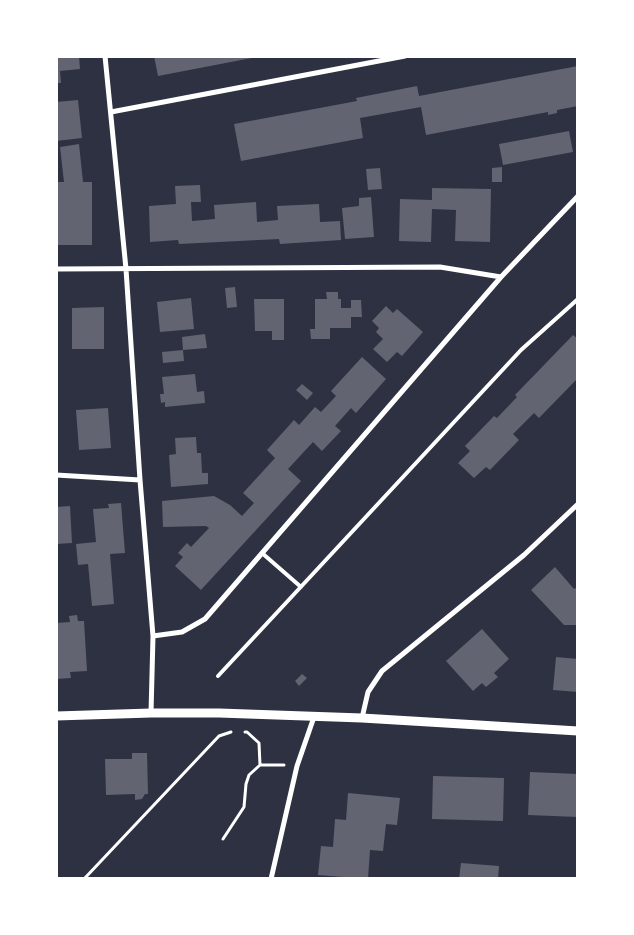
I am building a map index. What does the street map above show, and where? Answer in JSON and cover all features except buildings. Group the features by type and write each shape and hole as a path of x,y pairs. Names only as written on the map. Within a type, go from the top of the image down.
{"street":[{"path":"105,56 126,268 140,480 153,636 151,713"},
{"path":"111,112 405,56"},
{"path":"153,636 182,632 205,619 501,277 578,196"},
{"path":"56,269 440,267 501,277"},
{"path":"56,475 140,480"},
{"path":"362,718 368,692 382,671 524,555 578,504"},
{"path":"56,716 151,713 362,718 578,730"},
{"path":"271,879 297,766 314,717"}],"lane":[{"path":"218,676 521,350 578,299"},
{"path":"262,553 301,587"}],"path":[{"path":"84,879 219,736 227,732 237,731"},
{"path":"242,732 247,732 259,743 260,765"},
{"path":"224,839 244,807 246,784 249,775 260,765 297,766"}]}
